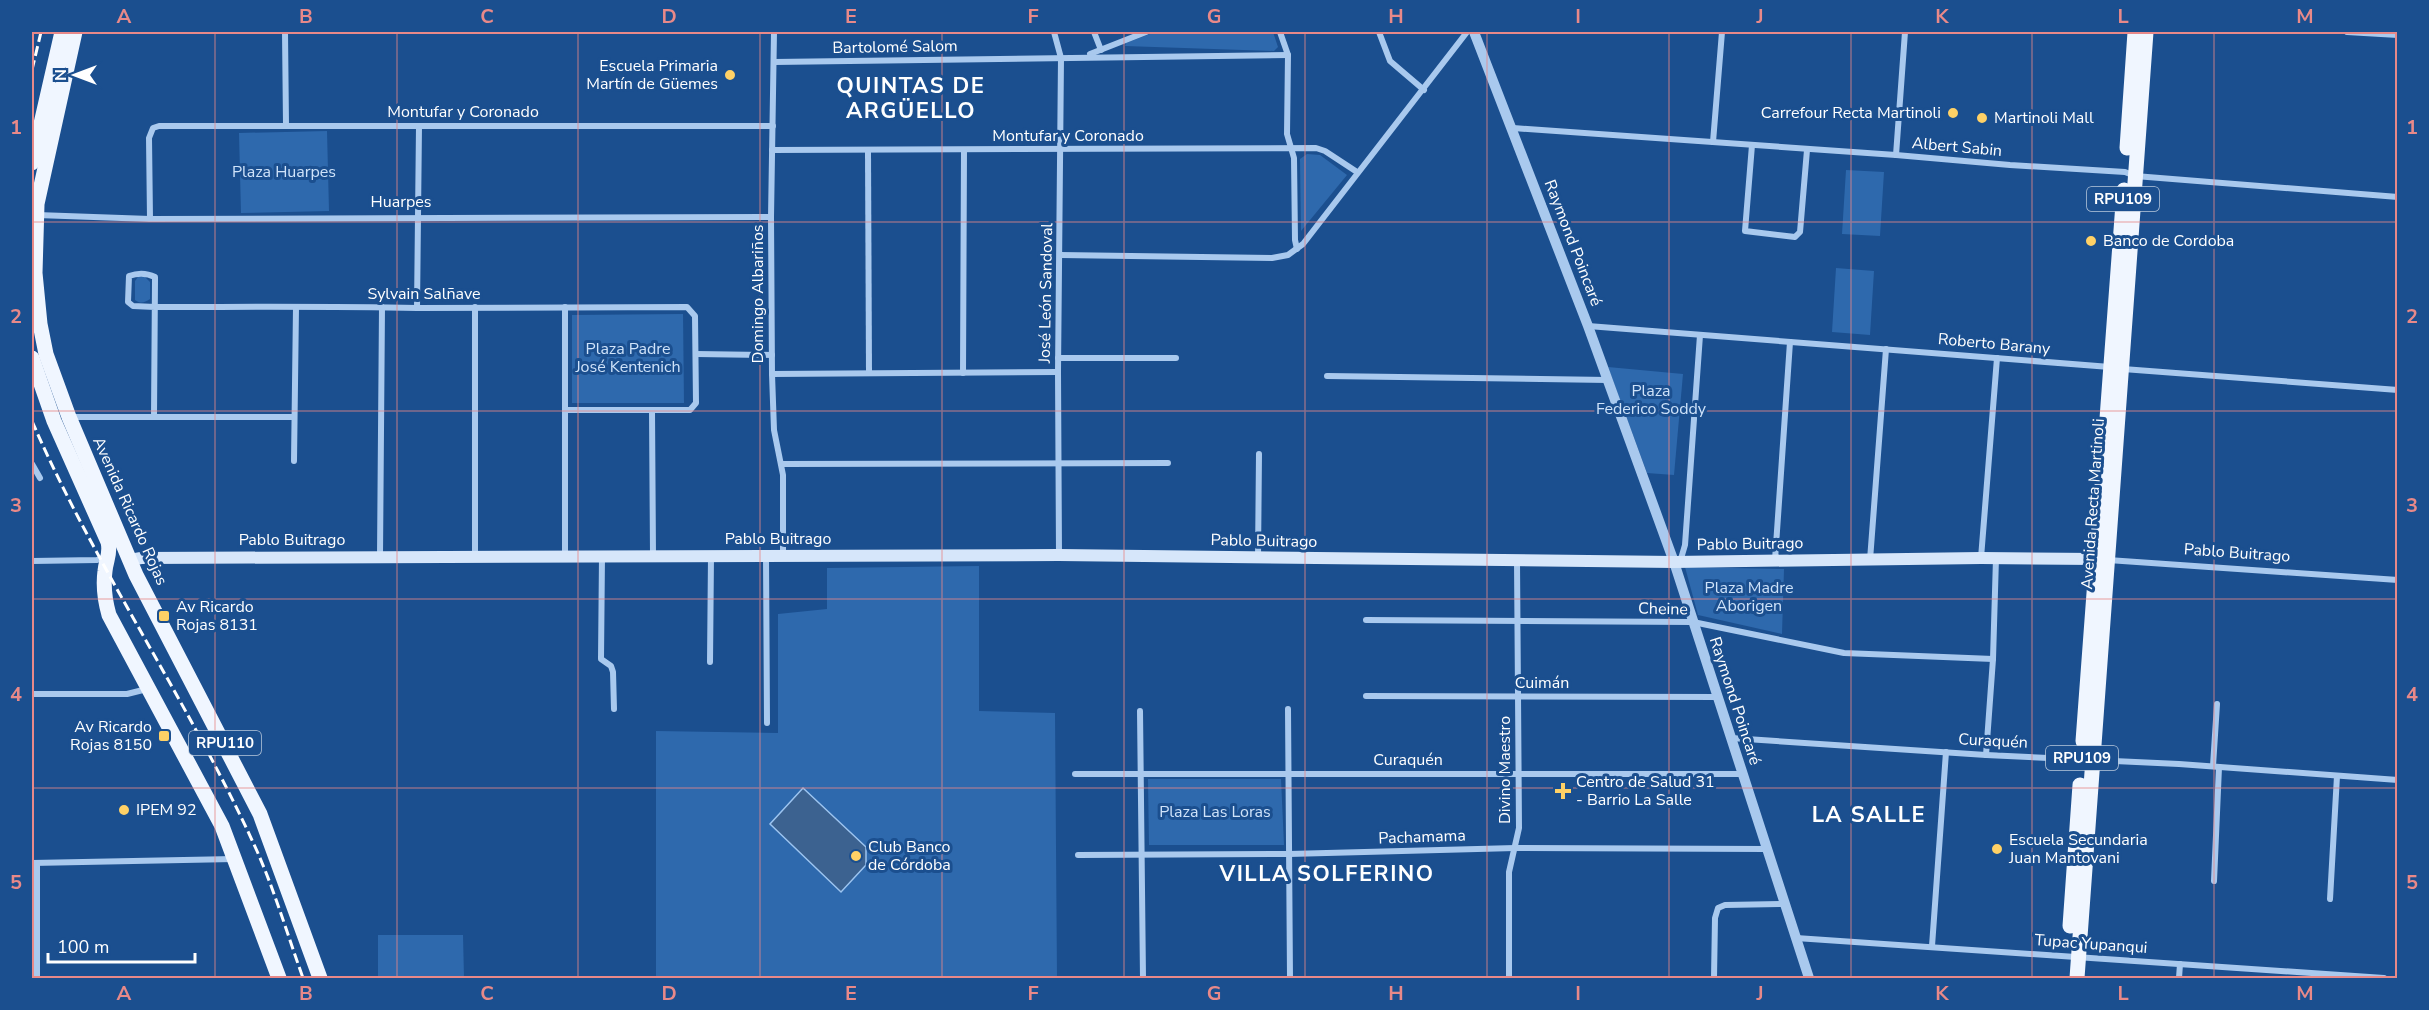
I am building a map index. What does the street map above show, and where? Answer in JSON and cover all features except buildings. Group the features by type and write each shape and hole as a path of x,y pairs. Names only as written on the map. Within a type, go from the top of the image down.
{"main road":[{"path":"32,163 62,32"},
{"name":"Avenida Ricardo Rojas","path":"75,32 34,215 36,289 43,339 52,374 128,556 260,814 320,978"},
{"name":"Avenida Recta Martinoli","path":"2066,978 2073,956 2116,368 2130,174 2135,32"},
{"name":"Avenida Recta Martinoli","path":"2130,174 2146,32"},
{"path":"33,361 42,373 58,412 69,417"},
{"name":"Avenida Ricardo Rojas","path":"33,361 54,421 107,538 110,554 105,578 105,597 109,615 216,814 279,978"},
{"name":"Pablo Buitrago","path":"128,556 141,558 475,555 1059,555 1677,562 1981,558 2101,560"},
{"path":"105,578 114,566 128,556"},
{"name":"Avenida Recta Martinoli","path":"2073,956 2077,978"}],"street":[{"path":"285,32 286,125"},
{"name":"Domingo Albariños","path":"774,32 771,217 772,374 774,430 782,464 783,556"},
{"name":"José León Sandoval","path":"1054,32 1061,58 1059,555"},
{"path":"1094,32 1101,50"},
{"name":"Bartolomé Salom","path":"1087,56 1146,32"},
{"path":"1280,32 1288,55 1287,134 1294,158 1297,249"},
{"path":"1379,32 1390,61 1424,90"},
{"path":"1060,255 1272,258 1288,255 1297,249 1424,90 1467,32"},
{"name":"Raymond Poincaré","path":"1474,32 1513,128 1677,562 1693,622 1809,978"},
{"path":"1713,142 1722,32"},
{"path":"1896,155 1905,32"},
{"path":"2347,32 2397,35"},
{"name":"Bartolomé Salom","path":"774,62 1288,55"},
{"name":"Montufar y Coronado","path":"150,219 149,138 153,128 159,126 773,126"},
{"path":"417,308 419,126"},
{"name":"Albert Sabin","path":"1513,128 1896,155 2397,197"},
{"path":"1752,145 1745,231 1795,237 1800,232 1807,150"},
{"name":"Montufar y Coronado","path":"772,150 1316,148 1325,151 1357,172"},
{"path":"963,373 964,150"},
{"path":"868,151 869,373"},
{"name":"Huarpes","path":"34,215 150,219 771,217"},
{"name":"Sylvain Salñave","path":"155,307 154,277 150,274 129,276 128,302 133,306 155,307 417,308 687,307 695,316 696,354"},
{"path":"154,416 155,307"},
{"path":"294,461 296,307"},
{"path":"380,556 382,307"},
{"path":"475,307 475,555"},
{"path":"565,307 565,555"},
{"name":"Roberto Barany","path":"1588,326 2397,390"},
{"path":"1677,562 1685,545 1700,335"},
{"path":"1775,560 1790,342"},
{"path":"1870,560 1886,349"},
{"path":"566,410 690,410 696,403 696,354 772,355"},
{"path":"1058,358 1176,358"},
{"path":"1981,558 1997,358"},
{"path":"772,374 1058,372"},
{"path":"1327,376 1609,380"},
{"path":"652,411 652,555"},
{"path":"69,417 294,417"},
{"path":"1258,454 1258,558"},
{"path":"782,464 1168,463"},
{"path":"32,464 40,478"},
{"path":"32,561 97,560 110,554"},
{"path":"602,555 601,659 611,666 613,672 614,709"},
{"path":"710,662 711,555"},
{"path":"766,556 767,723"},
{"path":"1986,755 1993,659 1996,558"},
{"name":"Pablo Buitrago","path":"2101,560 2397,580"},
{"name":"Divino Maestro","path":"1509,978 1509,872 1519,828 1517,561"},
{"name":"Cheine","path":"1366,620 1693,622 1844,653 1993,659"},
{"path":"32,694 127,694 147,688"},
{"name":"Cuimán","path":"1366,696 1717,697"},
{"path":"2214,881 2217,704"},
{"path":"1288,710 1290,978"},
{"path":"1140,711 1143,978"},
{"name":"Curaquén","path":"1731,738 1986,755 2087,758 2216,766 2397,780"},
{"path":"1932,946 1946,752"},
{"name":"Curaquén","path":"1075,774 1742,774"},
{"path":"2330,899 2337,776"},
{"name":"Pachamama","path":"1078,855 1289,854 1515,848 1766,849"},
{"path":"37,978 34,863 235,859"},
{"path":"1714,978 1715,918 1718,908 1725,905 1784,904"},
{"name":"Tupac Yupanqui","path":"1796,938 2384,978"},
{"path":"2179,978 2180,964"}],"green space":[{"path":"1155,32 1273,32 1278,47 1274,51 1125,46 1126,43"},
{"name":"Plaza Huarpes","path":"327,131 329,211 241,213 239,133"},
{"path":"1307,154 1320,155 1347,175 1301,231 1300,159"},
{"path":"1846,170 1884,172 1880,236 1842,234"},
{"path":"1836,268 1874,271 1870,335 1832,332"},
{"path":"138,277 145,277 150,282 150,299 142,302 135,300 135,281"},
{"name":"Plaza Padre José Kentenich","path":"683,314 684,403 572,403 572,315"},
{"name":"Plaza Federico Soddy","path":"1608,367 1683,374 1674,475 1647,473"},
{"name":"Club Banco de Córdoba","path":"979,566 979,711 1055,713 1057,978 656,978 656,731 778,733 778,614 827,609 827,568"},
{"name":"Plaza Madre Aborigen","path":"1685,567 1784,569 1782,634 1698,615"},
{"name":"Plaza Las Loras","path":"1148,779 1281,779 1284,845 1149,845"},
{"path":"378,935 463,935 464,978 378,978"}],"shaded area":[{"path":"803,788 866,847 866,865 841,892 770,824"}],"railway":[{"path":"32,70 41,32"},
{"path":"32,421 85,530 231,796 264,867 303,978"}],"place":[{"name":"Escuela Primaria Martín de Güemes","path":"730,75"},
{"name":"Carrefour Recta Martinoli","path":"1953,113"},
{"name":"Martinoli Mall","path":"1982,118"},
{"name":"Banco de Cordoba","path":"2091,241"},
{"name":"Av Ricardo Rojas 8131","path":"164,616"},
{"name":"Av Ricardo Rojas 8150","path":"164,736"},
{"name":"Centro de Salud 31 - Barrio La Salle","path":"1563,791"},
{"name":"IPEM 92","path":"124,810"},
{"name":"Escuela Secundaria Juan Mantovani","path":"1997,849"},
{"name":"Club Banco de Córdoba","path":"856,856"}],"district":[{"name":"QUINTAS DE ARGÜELLO","path":"911,98"},
{"name":"LA SALLE","path":"1869,815"},
{"name":"VILLA SOLFERINO","path":"1327,874"}]}
